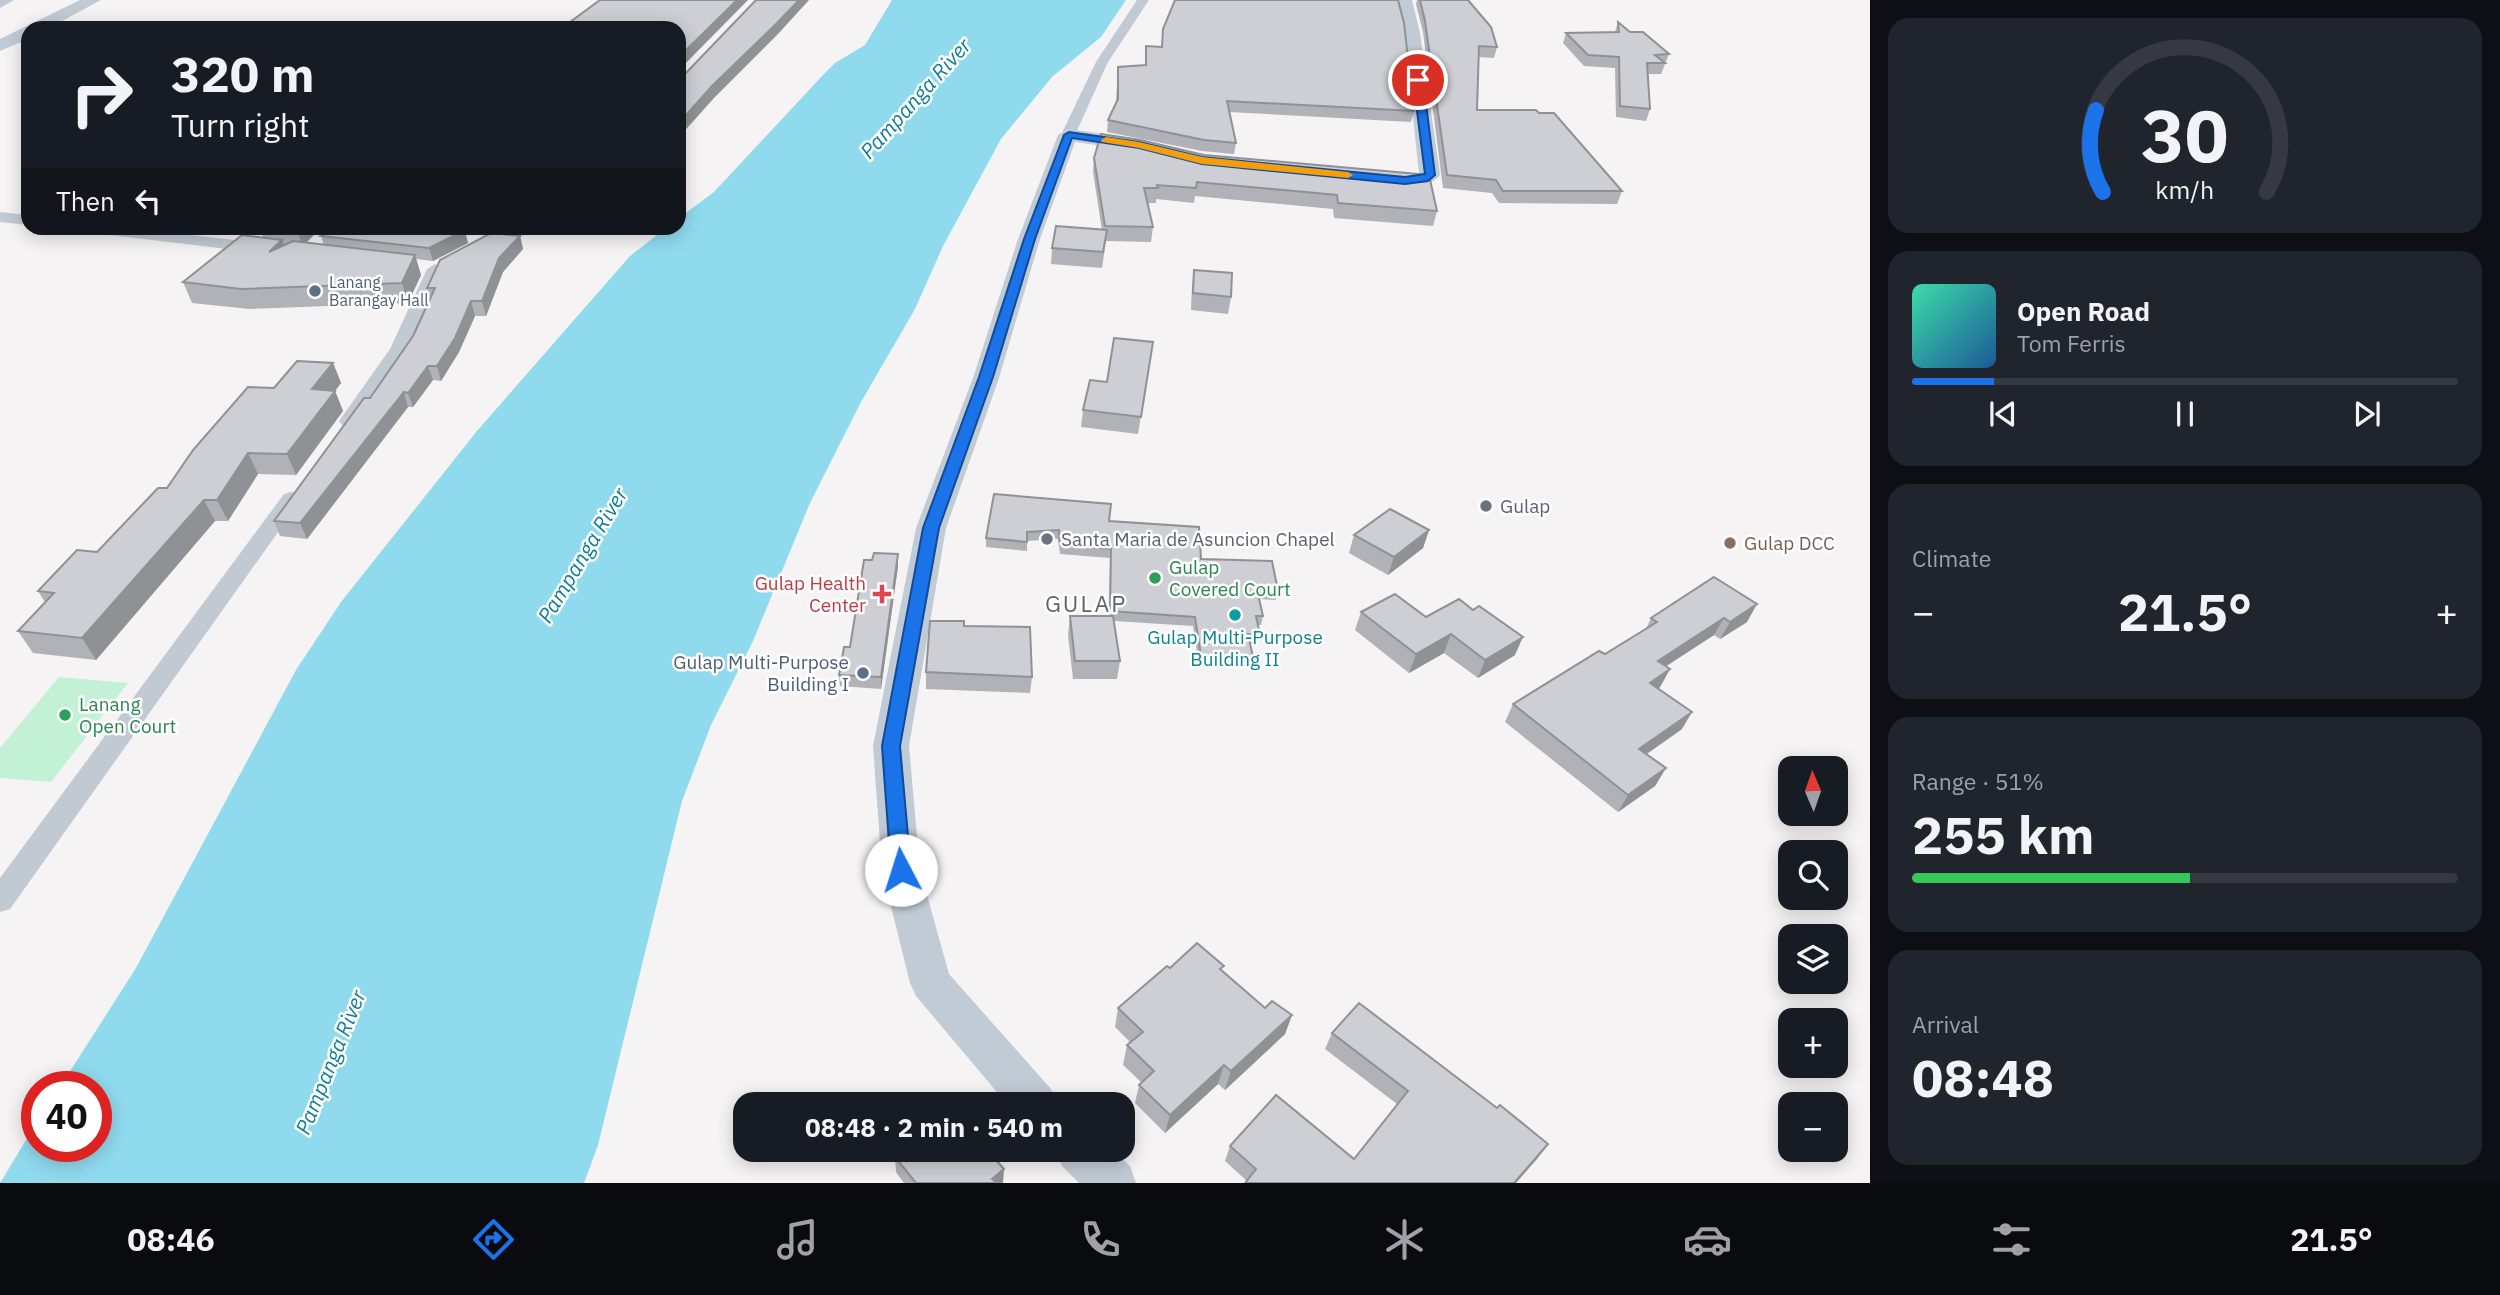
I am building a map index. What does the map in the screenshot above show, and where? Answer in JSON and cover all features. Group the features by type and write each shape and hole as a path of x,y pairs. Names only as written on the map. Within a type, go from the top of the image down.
{"street":[{"path":"0,4 8,0"},
{"path":"50,21 93,0"},
{"path":"1025,1092 931,983 901,870 891,746 931,528 986,377 1029,239 1069,135 1102,62 1143,0"},
{"path":"1367,177 1405,180 1424,179 1430,175 1412,33 1404,0"},
{"path":"0,46 21,36"},
{"path":"1069,135 1155,148"},
{"path":"0,217 21,219"},
{"path":"153,235 272,249"},
{"path":"338,435 399,349 442,264 501,235"},
{"path":"0,900 307,476"},
{"path":"1091,1162 1113,1183"}],"green space":[{"name":"Lanang Open Court","path":"59,677 128,683 51,782 0,778 0,748"}],"water":[{"name":"Pampanga River","path":"892,0 1126,0 1101,37 1052,77 1001,139 943,246 915,309 861,402 810,503 753,641 711,725 682,801 598,1145 584,1183 0,1183 21,1148 21,1162 112,1162 112,1071 70,1071 136,968 296,670 341,602 477,431 630,256 657,235 686,235 686,213 714,192 835,63 865,45"}],"building":[{"path":"600,0 737,0 686,50 686,21 572,21"},
{"path":"756,0 799,0 686,115 686,73"},
{"path":"1175,0 1398,0 1404,23 1414,111 1227,101 1236,143 1204,140 1108,120 1118,99 1118,67 1146,65 1146,46 1162,47 1163,29"},
{"path":"1420,0 1468,0 1491,27 1497,47 1479,46 1477,110 1536,110 1539,113 1554,113 1622,191 1503,191 1496,180 1447,175"},
{"path":"1618,22 1630,32 1643,32 1669,54 1655,55 1665,63 1647,63 1650,109 1620,106 1619,57 1588,55 1566,33 1619,32"},
{"path":"1101,134 1204,155 1429,175 1437,211 1338,203 1337,195 1197,182 1196,188 1157,185 1158,188 1144,188 1153,227 1105,226 1094,158"},
{"path":"1056,226 1107,230 1103,252 1052,248"},
{"path":"242,235 282,240 269,252 293,241 415,255 402,283 241,289 183,282"},
{"path":"323,235 455,235 429,248 321,236"},
{"path":"487,235 520,236 499,258 482,301 471,301 455,338 437,366 428,366 408,393 404,392 300,523 274,521 364,398 370,398 413,336 435,288 427,288 440,260"},
{"path":"1194,270 1232,273 1231,297 1193,293"},
{"path":"1114,338 1153,342 1141,417 1083,410 1090,380 1107,382"},
{"path":"297,361 333,363 312,389 335,391 287,454 248,453 217,500 204,500 82,638 18,631 54,593 38,591 77,550 97,552 158,488 167,488 193,450 248,387 274,388"},
{"path":"994,494 1111,504 1109,521 1199,527 1201,559 1272,561 1278,591 1257,590 1263,616 1256,616 1260,635 1248,634 1253,657 1201,656 1195,617 1110,611 1111,549 1060,545 1059,530 1027,532 1027,542 986,538"},
{"path":"1390,509 1429,530 1394,557 1354,535"},
{"path":"874,553 898,554 881,677 839,675 844,647 850,647 864,560 872,560"},
{"path":"1714,577 1757,604 1730,622 1724,618 1658,661 1670,669 1650,683 1692,712 1639,749 1666,768 1628,795 1513,704 1599,651 1605,654 1657,622 1651,618"},
{"path":"1395,594 1426,617 1459,599 1473,610 1479,606 1523,637 1485,660 1451,634 1416,654 1361,612"},
{"path":"1070,616 1113,616 1120,661 1075,661"},
{"path":"930,621 964,621 964,626 1030,627 1032,677 926,672"},
{"path":"1197,943 1224,966 1220,969 1265,1008 1272,1001 1292,1015 1231,1071 1224,1065 1170,1115 1139,1085 1154,1071 1127,1045 1143,1032 1118,1008 1167,966 1170,968"},
{"path":"1359,1003 1497,1108 1500,1105 1548,1144 1514,1183 1245,1183 1256,1169 1230,1146 1276,1095 1354,1159 1408,1091 1332,1033"},
{"path":"899,1162 998,1162 1004,1169 992,1179 997,1183 916,1183"}],"slow traffic":[{"path":"1106,140 1202,160 1348,175"}],"place":[{"name":"Lanang Barangay Hall","path":"315,291"},
{"name":"Gulap","path":"1486,506"},
{"name":"Santa Maria de Asuncion Chapel","path":"1047,539"},
{"name":"Gulap DCC","path":"1730,543"},
{"name":"Gulap Covered Court","path":"1155,578"},
{"name":"Gulap Health Center","path":"882,594"},
{"name":"Gulap Multi-Purpose Building II","path":"1235,615"},
{"name":"Gulap Multi-Purpose Building I","path":"863,673"},
{"name":"Lanang Open Court","path":"65,715"}],"district":[{"name":"GULAP","path":"1086,603"}],"route":[{"path":"901,870 891,746 931,528 986,377 1029,239 1069,135 1139,145 1202,160 1265,168 1405,180 1424,179 1430,175 1418,80"}]}
